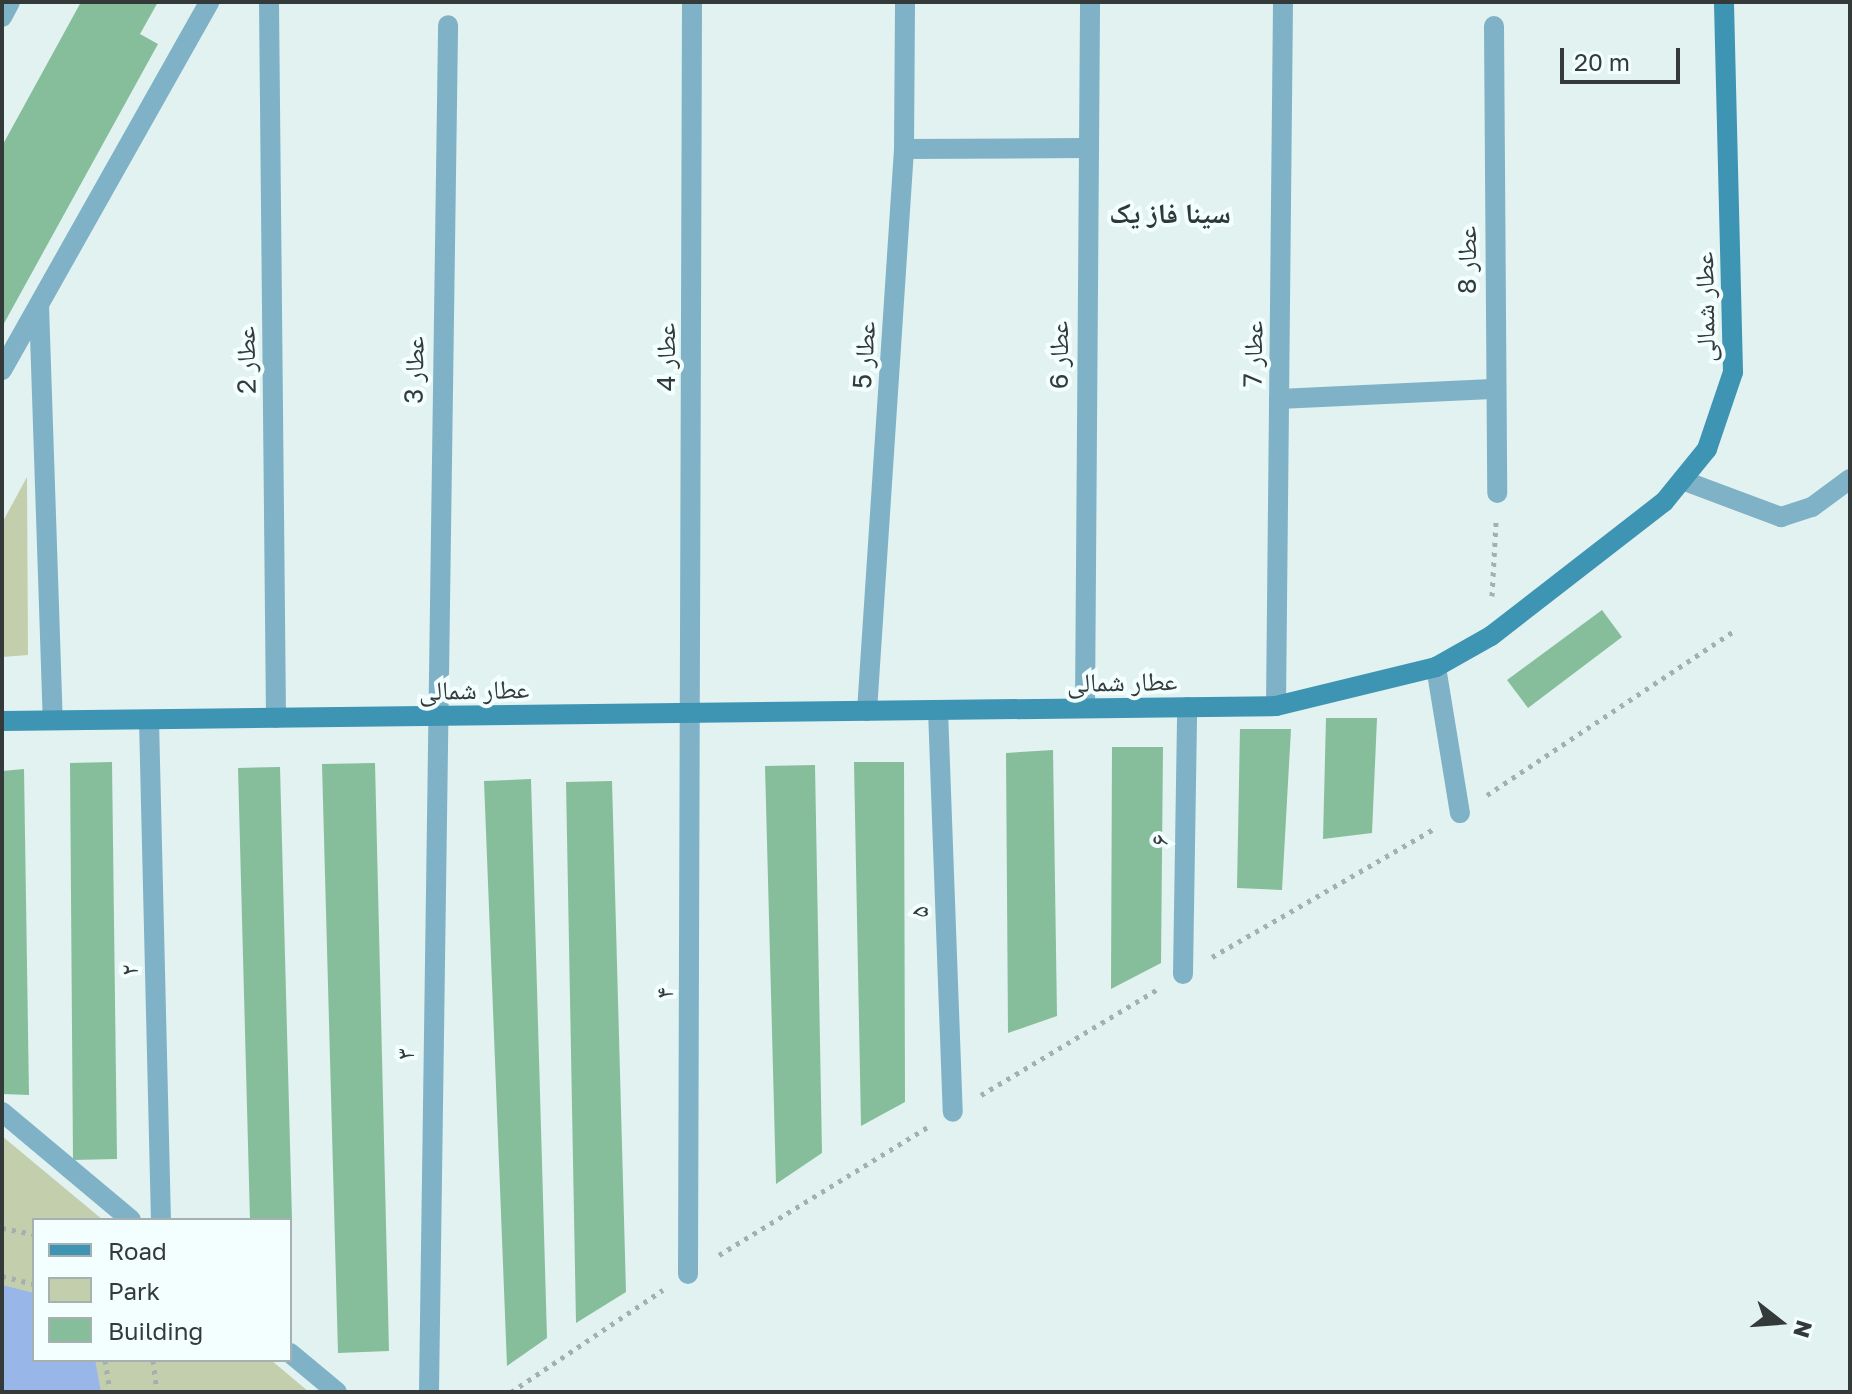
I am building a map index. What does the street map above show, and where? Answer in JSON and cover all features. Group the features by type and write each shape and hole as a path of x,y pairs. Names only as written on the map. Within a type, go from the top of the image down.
{"street":[{"path":"2,17 10,2"},
{"path":"2,370 209,2"},
{"name":"عطار 2","path":"269,2 276,718"},
{"name":"عطار 4","path":"692,2 693,713"},
{"name":"عطار 5","path":"867,711 904,149 905,2"},
{"name":"عطار 6","path":"1085,708 1085,148 1090,2"},
{"name":"عطار 7","path":"1276,706 1283,2"},
{"name":"عطار شمالی","path":"2,721 1276,706 1436,667 1491,636 1664,502 1707,449 1733,372 1724,2"},
{"name":"عطار 3","path":"433,716 448,25"},
{"name":"عطار 8","path":"1494,26 1492,389 1497,493"},
{"path":"904,149 1085,148"},
{"path":"39,305 53,720"},
{"path":"1279,399 1492,389"},
{"path":"1682,480 1781,517 1812,507 1850,479"},
{"path":"1436,667 1460,813"},
{"name":"۶","path":"1183,974 1187,707"},
{"name":"۵","path":"938,710 953,1112"},
{"name":"۴","path":"688,1274 693,713"},
{"name":"۳","path":"429,1392 433,716"},
{"name":"۲","path":"149,720 161,1218"},
{"path":"2,1112 129,1218"},
{"path":"292,1355 337,1392"}],"path":[{"path":"1491,636 1497,493"},
{"path":"511,1392 688,1274 1183,974"},
{"path":"2,1228 32,1234"},
{"path":"2,1276 32,1284"},
{"path":"105,1362 110,1392"},
{"path":"153,1362 157,1392"}],"green space":[{"path":"27,477 28,655 2,657 2,523"},
{"path":"2,1136 101,1218 32,1218 32,1362 273,1362 309,1392 2,1392"}],"water":[{"path":"2,1285 32,1292 32,1362 95,1362 101,1392 2,1392"}],"building":[{"path":"81,2 158,2 140,34 158,44 2,327 2,146"},
{"path":"1602,610 1622,637 1528,708 1507,680"},
{"path":"1326,718 1377,718 1372,833 1323,839"},
{"path":"1240,729 1291,729 1282,890 1237,888"},
{"path":"1112,747 1163,747 1161,963 1111,989"},
{"path":"1053,750 1057,1016 1008,1033 1006,753"},
{"path":"112,762 117,1159 73,1160 70,763"},
{"path":"854,762 904,762 905,1102 861,1126"},
{"path":"375,763 389,1351 338,1353 322,764"},
{"path":"815,765 822,1153 776,1184 765,766"},
{"path":"280,767 292,1218 250,1218 238,768"},
{"path":"24,769 29,1095 2,1094 2,771"},
{"path":"531,779 547,1338 507,1366 484,781"},
{"path":"612,781 626,1292 576,1323 566,782"}],"district":[{"name":"سینا فاز یک","path":"1170,213"}]}
